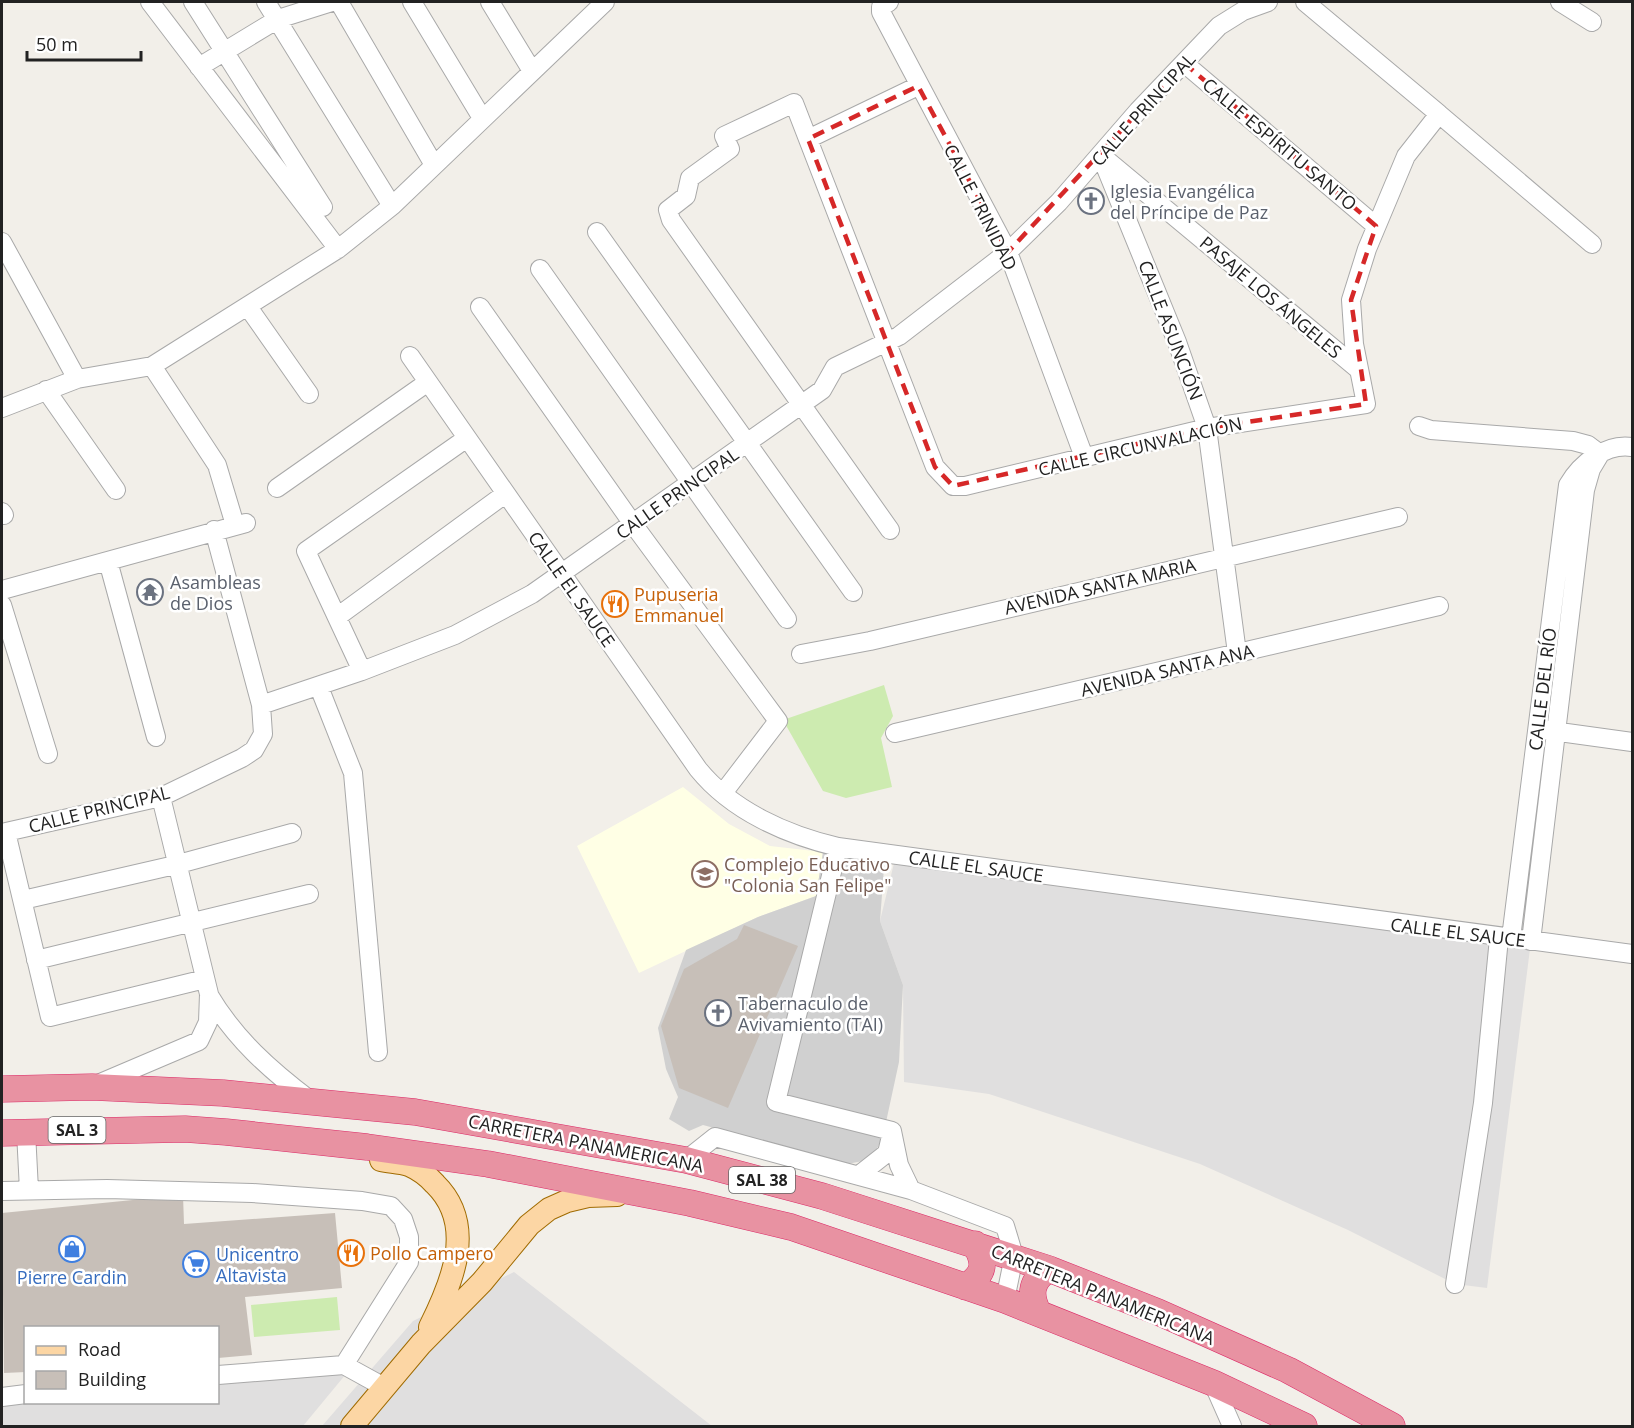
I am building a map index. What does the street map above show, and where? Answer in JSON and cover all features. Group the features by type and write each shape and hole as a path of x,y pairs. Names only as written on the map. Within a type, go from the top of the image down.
{"highway":[{"name":"CARRETERA PANAMERICANA","path":"2,1089 92,1087 311,1101 415,1112 686,1160 822,1196 1049,1269 1158,1312 1288,1370 1392,1426"},
{"name":"SAL 38","path":"153,1130 226,1132 367,1146 488,1164 690,1203 791,1227 1038,1312 1214,1383 1304,1426"},
{"name":"SAL 3","path":"14,1132 153,1130"},
{"path":"966,1287 981,1274 984,1265 975,1244"},
{"path":"1038,1312 1031,1299 1032,1290 1040,1275 1049,1269"}],"main road":[{"path":"226,1132 409,1166 428,1177 442,1190 455,1216 459,1246 447,1290 421,1344"},
{"path":"352,1426 421,1344 482,1282 529,1225 549,1209 567,1201 609,1194 690,1203"}],"street":[{"path":"150,2 338,249"},
{"path":"193,2 225,49 323,207"},
{"path":"266,2 392,206"},
{"path":"199,67 225,49 278,19 332,2"},
{"path":"339,2 434,165"},
{"path":"412,2 482,118"},
{"path":"490,2 532,71"},
{"path":"3,405 77,379 152,366 338,249 392,206 604,2"},
{"name":"CALLE TRINIDAD","path":"889,2 881,7 881,12 918,86 1008,252 1084,457"},
{"name":"CALLE PRINCIPAL","path":"23,900 6,832 161,797 254,750 263,734 261,705 319,687 455,635 532,594 692,484 826,387 828,376 835,367 899,336 1008,252 1101,156 1184,63 1229,19 1268,2"},
{"path":"1305,2 1592,244"},
{"path":"1560,2 1593,22"},
{"name":"CALLE ESPÍRITU SANTO","path":"1184,63 1376,226"},
{"path":"808,139 918,86"},
{"name":"CALLE CIRCUNVALACIÓN","path":"802,404 671,220 668,210 686,196 690,178 730,149 724,136 794,103 885,343 935,467 953,486 965,486 1207,428 1366,404 1358,369 1351,300 1376,226 1406,156 1426,126 1439,114"},
{"name":"PASAJE LOS ÁNGELES","path":"1101,156 1358,369"},
{"name":"CALLE ASUNCIÓN","path":"1101,156 1177,342 1207,428 1237,653"},
{"path":"597,232 853,592"},
{"path":"2,242 77,379"},
{"path":"540,269 787,619"},
{"path":"248,307 309,394"},
{"path":"480,307 633,524 778,721 723,794"},
{"name":"CALLE EL SAUCE","path":"410,356 698,769 723,794 767,822 799,838 838,847 1632,954"},
{"path":"2,590 240,524 217,465 152,366"},
{"path":"277,488 428,382"},
{"path":"46,390 116,490"},
{"path":"802,404 890,530"},
{"path":"1419,426 1431,430 1573,441 1588,445 1599,454"},
{"path":"362,671 306,551 467,438"},
{"name":"CALLE DEL RÍO","path":"1531,941 1546,730 1568,485 1581,466 1599,454 1618,446 1632,447"},
{"path":"337,617 505,494"},
{"name":"AVENIDA SANTA MARIA","path":"801,654 870,641 1224,556 1398,517"},
{"path":"214,530 261,705"},
{"path":"108,561 156,737"},
{"path":"2,605 48,754"},
{"name":"AVENIDA SANTA ANA","path":"895,733 1439,606"},
{"path":"319,687 353,773 378,1052"},
{"path":"1546,730 1632,742"},
{"name":"CALLE DEL RÍO","path":"1455,1284 1483,1103 1505,938 1546,730"},
{"path":"161,797 175,865 207,986 223,1018 268,1068 311,1101"},
{"path":"207,986 50,1017 23,900 175,865 292,833"},
{"path":"838,847 776,1102 892,1131"},
{"path":"36,960 191,925 309,894"},
{"path":"92,1087 199,1041 208,1022 207,986"},
{"path":"860,1174 887,1153 892,1131"},
{"path":"892,1131 899,1165 911,1190"},
{"path":"14,1132 29,1191"},
{"path":"686,1160 715,1137 860,1174 911,1190 1005,1226 1014,1256 1005,1300"},
{"path":"2,1191 106,1189 252,1193 362,1201 391,1206 403,1219 409,1237 409,1262 344,1365"},
{"path":"219,1375 344,1365 384,1388"},
{"path":"1214,1383 1232,1426"},
{"path":"2,1397 24,1394"}],"highlighted area":[{"path":"1184,63 1376,226 1351,300 1366,404 1207,428 953,486 935,467 808,139 918,86 1008,252"}],"shaded area":[{"name":"Complejo Educativo \"Colonia San Felipe\"","path":"683,787 729,824 770,846 823,852 816,896 758,917 639,973 577,846"},
{"path":"823,852 884,868 880,921 903,985 899,1062 883,1136 876,1151 863,1161 847,1164 703,1125 689,1131 669,1119 678,1097 666,1069 658,1028 686,950 758,917 816,896"},
{"path":"896,855 1531,941 1487,1288 1455,1284 1348,1230 1200,1164 989,1094 904,1082 903,985 880,921"},
{"path":"514,1272 712,1426 322,1426 413,1321"},
{"path":"346,1374 303,1426 2,1426 2,1391 24,1401 24,1404 219,1404 219,1381"}],"green space":[{"path":"884,685 893,716 881,738 892,787 846,798 823,791 783,720"},
{"path":"337,1297 340,1330 254,1337 251,1305"}],"building":[{"path":"744,925 798,946 728,1108 679,1088 661,1026 684,969 737,939"},
{"path":"183,1195 184,1224 335,1213 342,1288 245,1297 252,1355 219,1358 219,1326 24,1326 24,1372 4,1373 2,1213"}],"place":[{"name":"Iglesia Evangélica del Príncipe de Paz","path":"1091,201"},
{"name":"Asambleas de Dios","path":"150,592"},
{"name":"Pupuseria Emmanuel","path":"615,604"},
{"name":"Complejo Educativo \"Colonia San Felipe\"","path":"705,874"},
{"name":"Tabernaculo de Avivamiento (TAI)","path":"718,1013"},
{"name":"Pierre Cardin","path":"72,1249"},
{"name":"Pollo Campero","path":"351,1253"},
{"name":"Unicentro Altavista","path":"196,1264"}]}
